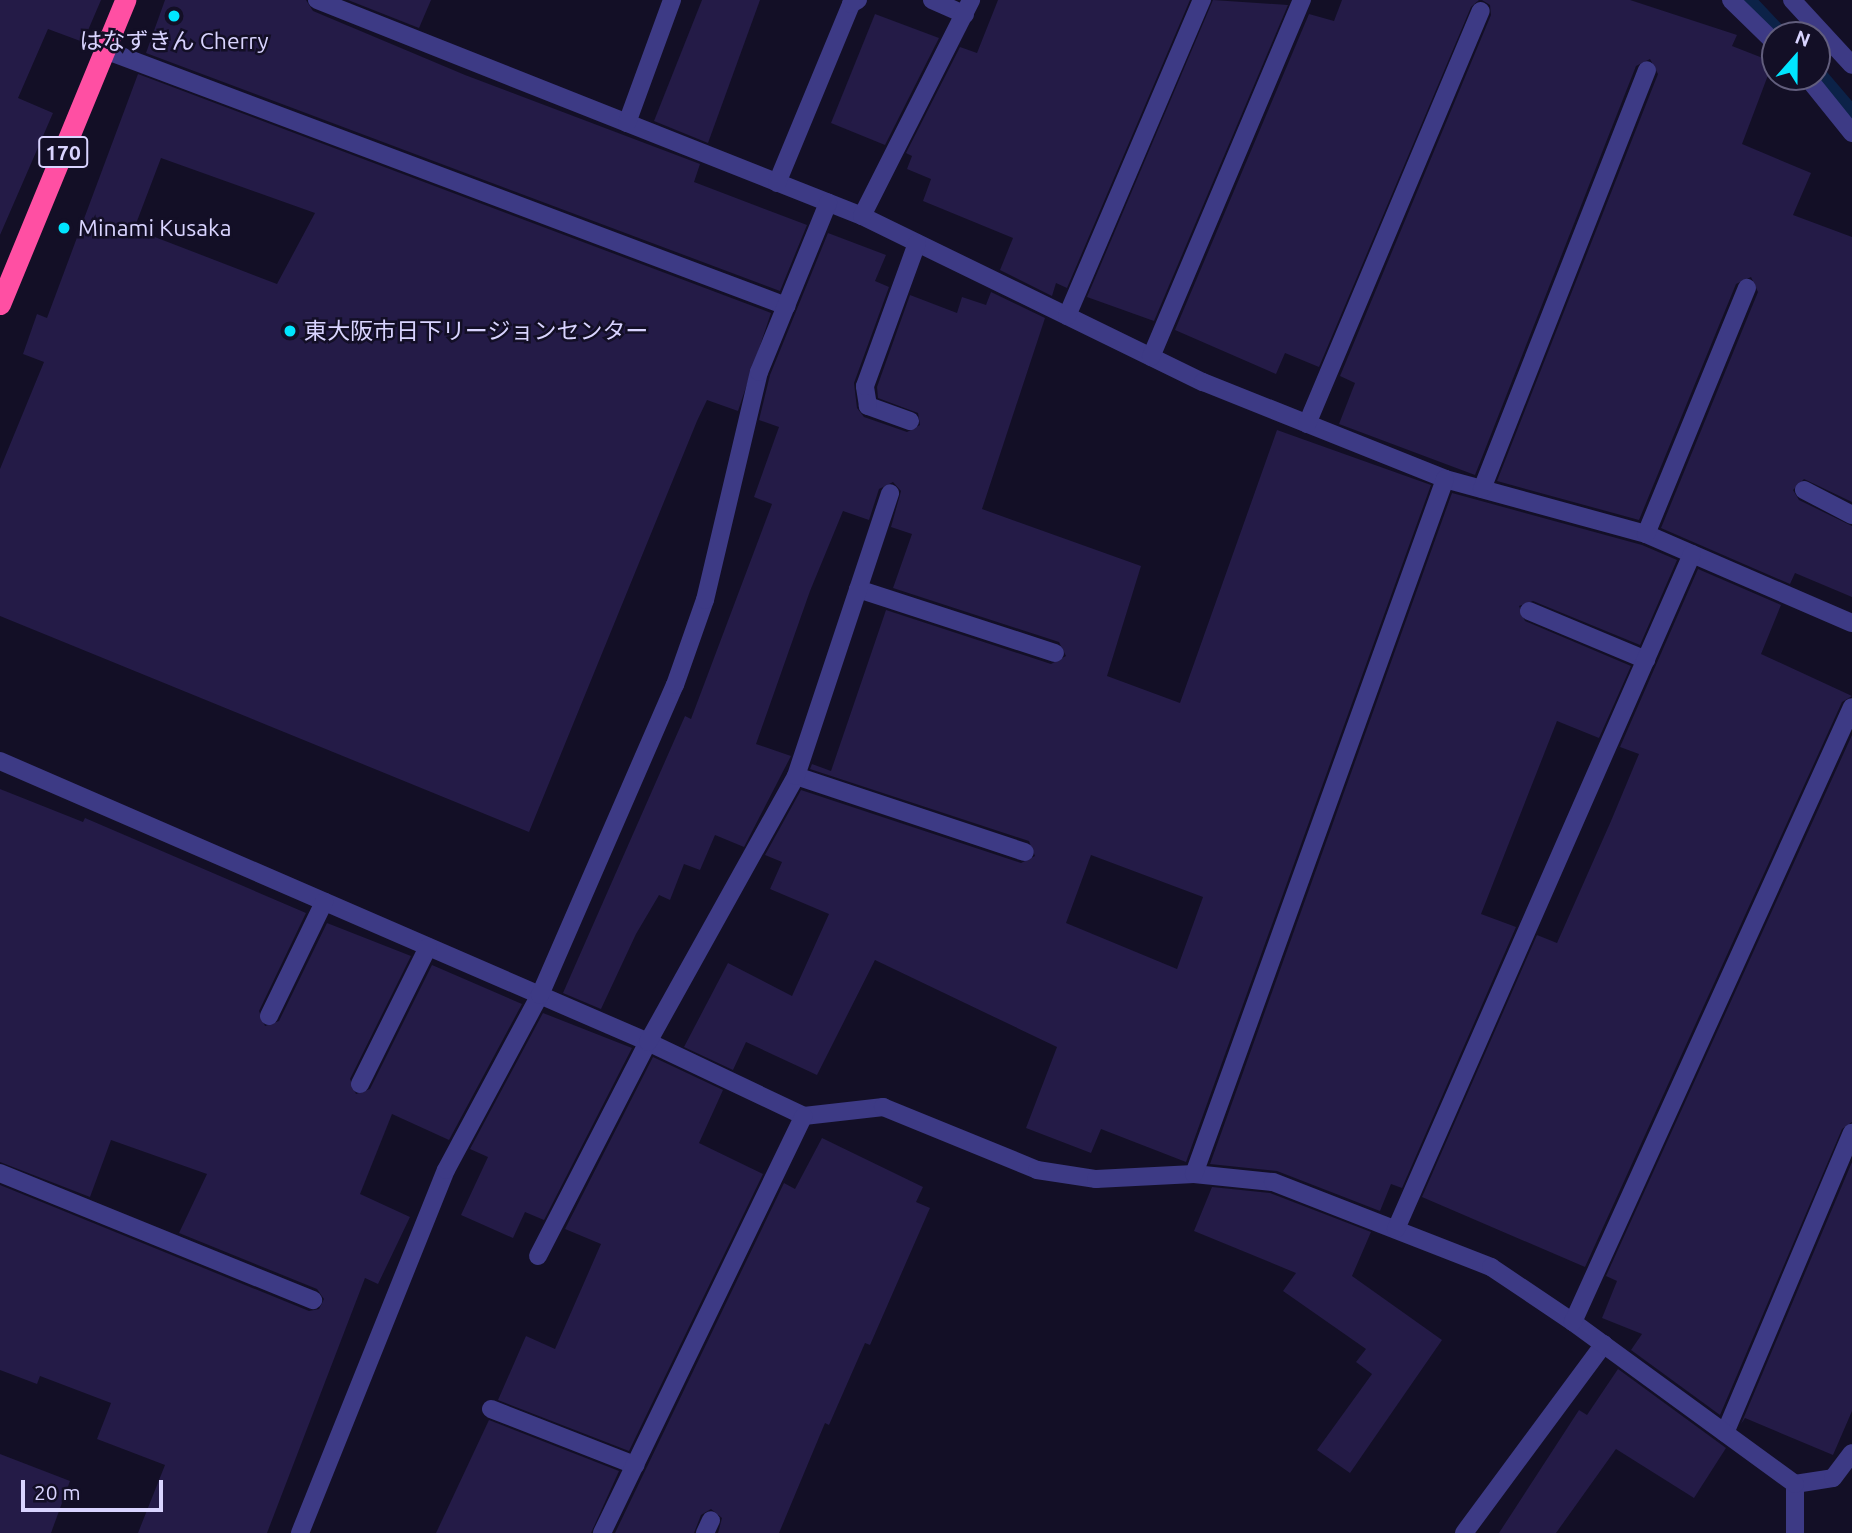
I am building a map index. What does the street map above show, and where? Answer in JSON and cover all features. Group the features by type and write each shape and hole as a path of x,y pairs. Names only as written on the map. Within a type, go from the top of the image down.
{"highway":[{"name":"170","path":"1,297 125,0"}],"street":[{"path":"317,0 862,216 1151,358 1307,424 1445,479 1646,534 1852,623"},
{"path":"627,123 672,0"},
{"path":"777,183 851,4 858,0"},
{"path":"862,216 968,8 932,0"},
{"path":"1067,316 1202,0"},
{"path":"1151,358 1303,0"},
{"path":"1731,0 1761,29"},
{"path":"1792,0 1852,65"},
{"path":"1307,424 1481,11"},
{"path":"105,50 786,306"},
{"path":"1482,489 1647,70"},
{"path":"1818,91 1852,133"},
{"path":"300,1533 446,1170 540,995 680,673 705,600 759,372 828,203"},
{"path":"910,421 868,407 864,386 917,243"},
{"path":"1646,534 1747,288"},
{"path":"1194,1174 1445,479"},
{"path":"1804,490 1852,515"},
{"path":"538,1256 648,1042 796,776 890,493"},
{"path":"1396,1228 1692,554"},
{"path":"858,589 1055,653"},
{"path":"1529,611 1646,660"},
{"path":"1573,1322 1852,707"},
{"path":"0,761 648,1042 804,1116 883,1107 1037,1170 1096,1179 1194,1174 1273,1182 1396,1228 1491,1268 1573,1322 1796,1484 1833,1478 1852,1453"},
{"path":"796,776 1025,852"},
{"path":"269,1016 324,902"},
{"path":"360,1084 428,947"},
{"path":"602,1533 804,1116"},
{"path":"1725,1433 1852,1133"},
{"path":"0,1173 313,1300"},
{"path":"1464,1533 1604,1344"},
{"path":"491,1409 635,1465"},
{"path":"1795,1533 1796,1484"}],"building":[{"path":"0,0 101,0 83,42 48,29 18,98 53,113 0,235"},
{"path":"165,0 306,0 313,11 465,75 700,164 694,182 807,225 780,291 146,53"},
{"path":"348,0 431,0 419,28"},
{"path":"702,0 760,0 708,143 654,121"},
{"path":"998,0 1190,0 1067,288 1056,283 1052,296 1000,270 1013,238 923,201 931,179 907,169 912,156 906,153 960,47 977,53"},
{"path":"1213,0 1288,5 1154,321 1087,297"},
{"path":"1342,0 1479,0 1471,7 1319,367 1285,353 1276,374 1175,330 1309,14 1334,21"},
{"path":"1482,0 1630,0 1737,35 1732,46 1761,57 1762,91 1742,144 1811,173 1793,215 1852,237 1852,502 1804,479 1793,490 1799,500 1852,526 1852,597 1795,573 1790,584 1661,528 1758,292 1751,277 1736,284 1639,520 1497,481 1658,74 1650,59 1636,66 1475,475 1339,424 1355,383 1340,376 1491,15 1490,5"},
{"path":"875,14 939,38 885,145 831,123"},
{"path":"138,74 771,313 738,411 707,400 697,421 529,832 0,616 0,469 44,362 23,354 37,314 47,318","holes":["161,158 315,213 277,284 134,229"]},
{"path":"828,233 886,255 875,281 889,287 854,383 857,408 864,417 907,432 920,425 918,413 878,398 877,387 910,295 957,313 962,297 986,305 991,292 1045,318 982,509 1141,566 1107,676 1180,703 1277,430 1431,485 1186,1162 1101,1129 1091,1153 1026,1128 1057,1047 875,960 817,1075 746,1042 733,1070 684,1047 728,963 792,996 829,914 770,889 782,862 765,855 801,790 1021,863 1035,856 1029,841 810,769 812,764 831,771 886,610 1051,664 1066,656 1059,642 893,588 912,534 891,527 901,491 893,482 879,489 869,520 843,511 810,591 756,744 791,756 744,847 715,835 700,870 684,864 670,900 659,895 636,934 601,1009 563,993 685,716 691,719 772,504 754,497 779,427 759,420 770,375","holes":["1091,855 1203,897 1177,969 1066,923"]},
{"path":"1452,493 1642,545 1677,560 1640,645 1533,601 1519,606 1525,621 1631,666 1599,738 1557,721 1481,914 1516,927 1402,1188 1391,1184 1380,1211 1277,1171 1210,1164"},
{"path":"1698,569 1781,605 1761,654 1852,696 1842,702 1585,1267 1422,1197 1537,935 1557,943 1611,821 1639,754 1620,747"},
{"path":"1852,735 1852,1122 1842,1129 1720,1415 1631,1350 1642,1334 1602,1318 1617,1281 1606,1276"},
{"path":"0,789 83,822 85,818 306,913 259,1011 265,1026 279,1021 327,923 411,956 350,1079 356,1094 370,1089 432,965 522,1004 449,1140 392,1114 360,1194 410,1217 378,1284 365,1278 267,1533 138,1533 165,1465 97,1439 111,1403 40,1376 37,1384 0,1370 0,1185 309,1311 319,1309 324,1299 317,1289 179,1233 207,1174 111,1140 90,1197 0,1162"},
{"path":"543,1013 632,1048 544,1220 525,1212 513,1238 461,1215 488,1157 470,1149"},
{"path":"653,1057 723,1090 699,1143 763,1174 629,1451 498,1400 526,1336 555,1349 601,1244 565,1229"},
{"path":"822,1138 923,1187 916,1202 930,1208 870,1345 865,1343 829,1425 825,1423 779,1533 718,1533 722,1518 711,1509 701,1515 694,1533 615,1533 784,1183 795,1189"},
{"path":"1852,1162 1852,1411 1833,1455 1745,1418 1741,1424"},
{"path":"1212,1187 1270,1193 1371,1232 1352,1276 1442,1340 1350,1473 1317,1450 1372,1374 1356,1362 1366,1349 1283,1291 1296,1273 1194,1231"},
{"path":"1618,1369 1726,1448 1694,1498 1616,1449 1556,1533 1499,1533 1579,1410 1587,1415"},
{"path":"489,1420 619,1471 591,1533 436,1533"},
{"path":"0,1454 70,1481 51,1533 0,1533"}],"waterway":[{"path":"1749,0 1769,21"},
{"path":"1831,87 1852,112"}],"place":[{"name":"はなずきん Cherry","path":"174,16"},
{"name":"Minami Kusaka","path":"64,228"},
{"name":"東大阪市日下リージョンセンター","path":"290,331"}]}
